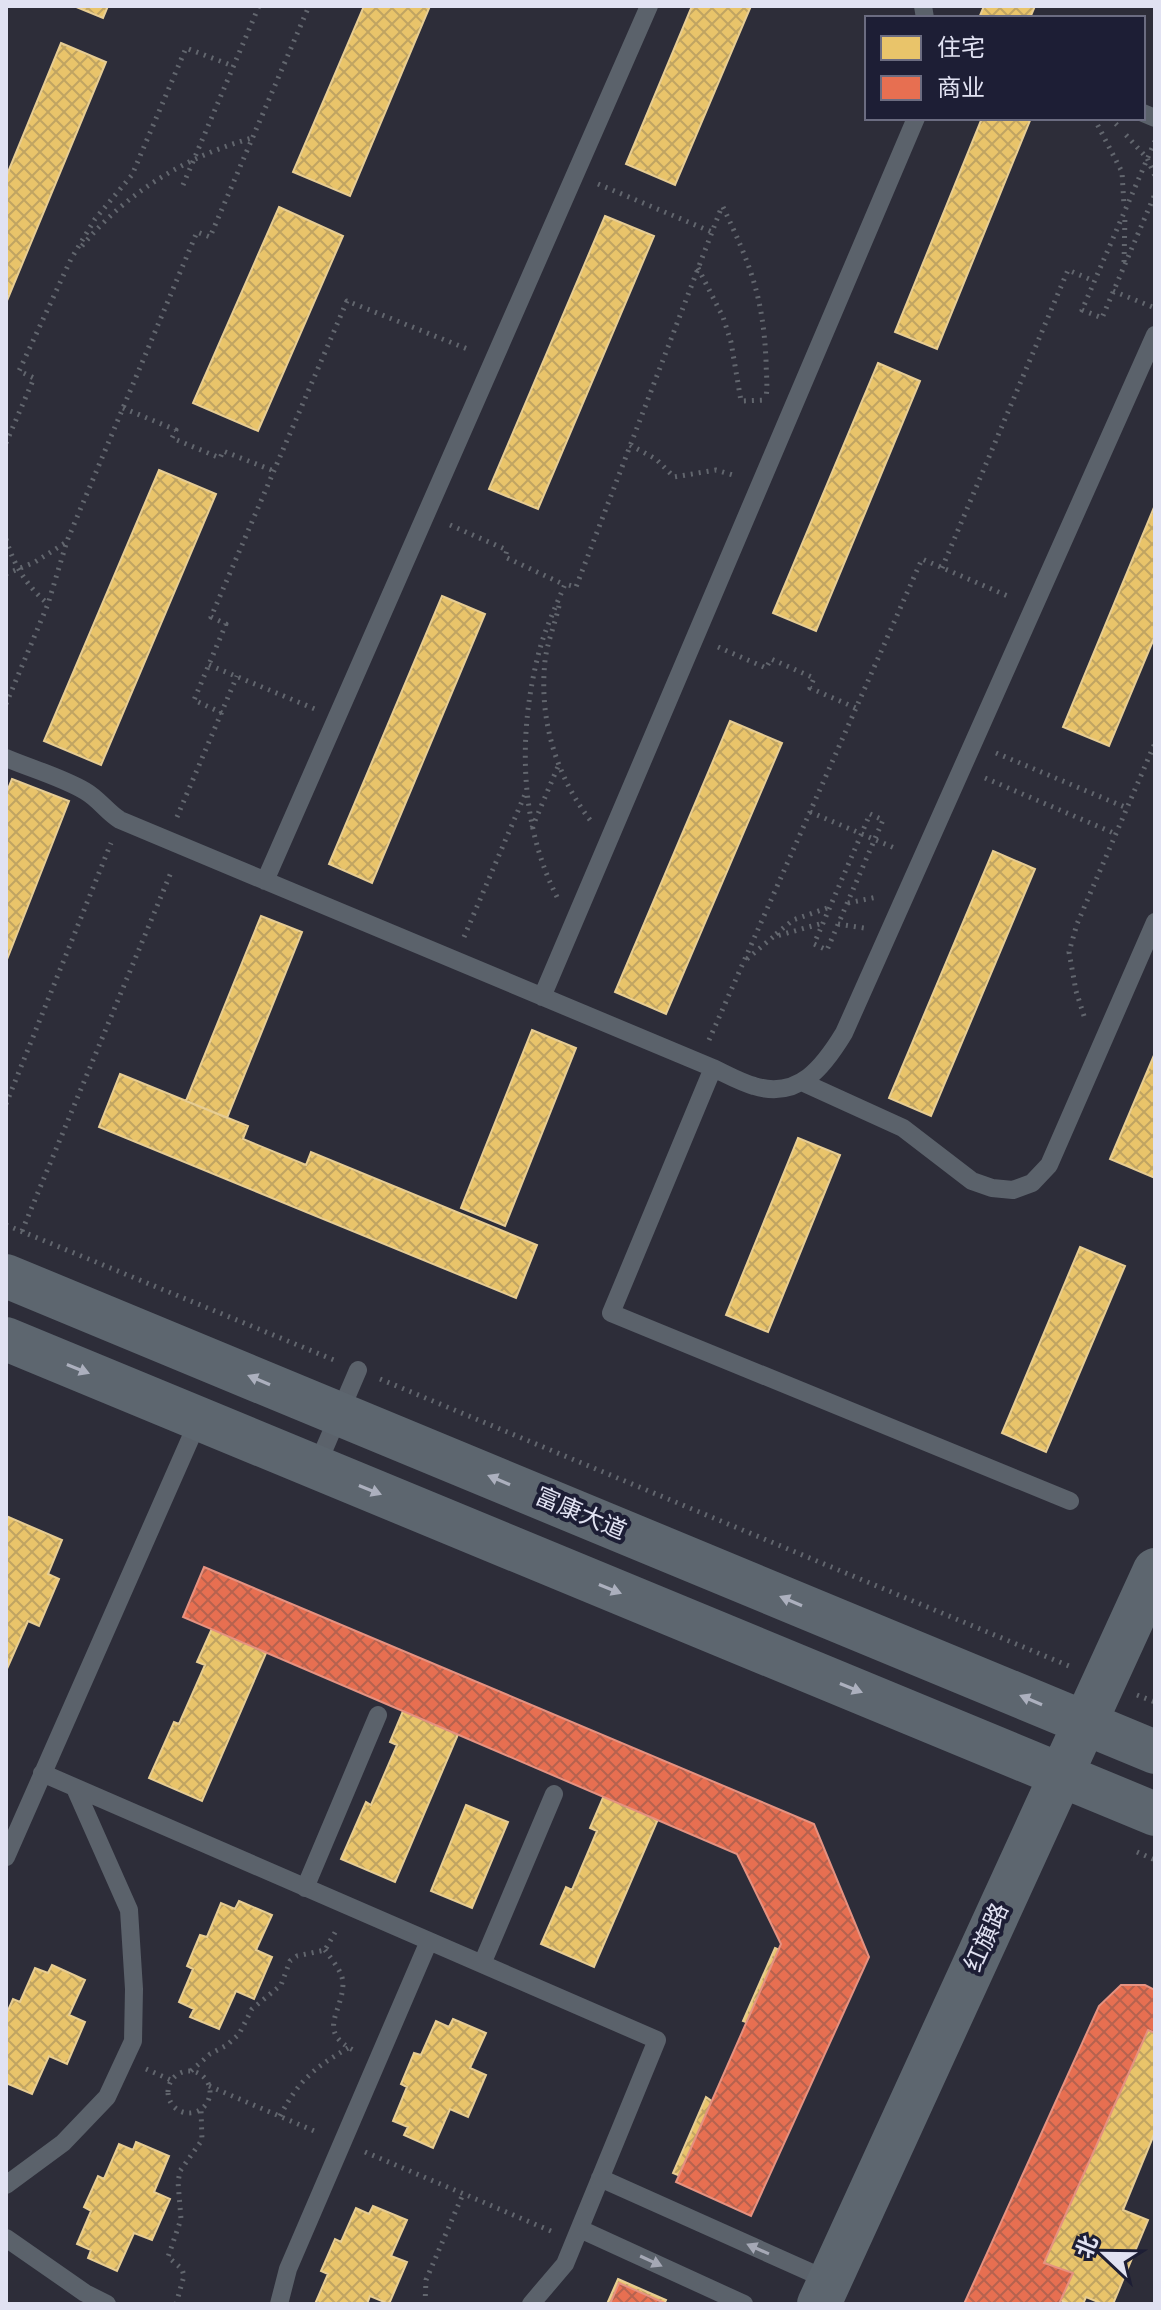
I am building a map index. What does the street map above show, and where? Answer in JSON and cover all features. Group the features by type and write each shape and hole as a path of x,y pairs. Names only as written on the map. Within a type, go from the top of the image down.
{"street":[{"name":"富康大道","path":"9,1284 340,1413 1155,1752"},
{"path":"6,1339 1155,1814"},
{"name":"红旗路","path":"824,2292 1155,1570"}],"lane":[{"path":"265,881 649,6"},
{"path":"542,997 915,120"},
{"path":"6,758 85,791 120,820 756,1087 782,1088 802,1082 825,1064 844,1033 1155,335"},
{"path":"802,1082 903,1128 972,1181 992,1188 1013,1190 1032,1183 1049,1165 1155,922"},
{"path":"706,1066 611,1313 1070,1501"},
{"path":"316,1468 358,1370"},
{"path":"7,1850 199,1419"},
{"path":"305,1888 378,1715"},
{"path":"42,1773 657,2040 565,2264 531,2304"},
{"path":"6,2185 63,2143 107,2097 133,2041 134,1989 129,1910 75,1788"},
{"path":"482,1964 554,1794"},
{"path":"279,2304 288,2269 429,1941"},
{"path":"600,2178 824,2292"},
{"path":"577,2235 744,2304"},
{"path":"6,2238 85,2293 107,2304"}],"path":[{"path":"183,185 259,6"},
{"path":"6,704 48,604 67,541 197,232 210,237 309,6"},
{"path":"6,443 34,378 19,371 71,259 95,219 132,175 186,48 233,66"},
{"path":"1095,120 1122,172 1124,265"},
{"path":"1112,120 1147,158 1155,176"},
{"path":"71,259 100,225 132,196 169,171 223,146 252,138"},
{"path":"1155,140 1082,310 1102,318 1155,194"},
{"path":"575,174 712,232"},
{"path":"426,514 507,550 505,557 576,587 722,206 749,262 765,327 766,400 763,415"},
{"path":"698,268 723,317 731,342 741,401 766,400"},
{"path":"942,568 1068,270 1094,281"},
{"path":"1113,291 1155,308"},
{"path":"222,713 194,700 226,624 211,617 347,301 493,360"},
{"path":"123,408 176,430 172,438 220,458 223,451 274,471"},
{"path":"630,445 656,459 674,477 716,470 760,486"},
{"path":"6,539 13,562 35,593 48,604"},
{"path":"6,574 19,570 67,541"},
{"path":"706,1066 743,963 922,559 1034,607"},
{"path":"565,584 546,658 543,693 549,733 574,799 608,843"},
{"path":"565,584 539,649 531,685 526,735 527,790 532,829 549,881 572,926"},
{"path":"695,637 766,668 771,659 785,665 814,678 810,688 856,708"},
{"path":"209,665 337,718"},
{"path":"22,1231 237,676"},
{"path":"1097,1055 1076,991 1069,952 1077,924 1155,743"},
{"path":"973,744 1127,808"},
{"path":"532,829 559,764"},
{"path":"962,768 1116,834"},
{"path":"454,960 527,790"},
{"path":"810,812 921,860"},
{"path":"870,814 883,820 874,840 827,950 814,944 870,814"},
{"path":"6,1104 120,820"},
{"path":"743,963 793,920 830,907"},
{"path":"773,937 823,923"},
{"path":"6,1225 1155,1702"},
{"path":"191,2071 239,2034 252,2009 281,1985 290,1961 297,1956 325,1950 334,1937 346,1905"},
{"path":"325,1950 342,1979 343,1987 333,2030 348,2048 377,2064"},
{"path":"280,2116 302,2080 348,2048"},
{"path":"184,2071 206,2079 209,2086 209,2099 201,2110 194,2113 179,2112 168,2100 171,2080 184,2071"},
{"path":"209,2086 463,2194 577,2235"},
{"path":"176,2304 184,2276 182,2269 168,2257 181,2219 180,2171 202,2140 201,2110"},
{"path":"425,2304 426,2280 463,2194"}],"building: 住宅":[{"path":"74,6 108,6 103,18"},
{"path":"364,6 430,6 350,196 293,172"},
{"path":"692,6 751,6 675,185 626,164"},
{"path":"984,6 1035,6 1031,16 980,16"},
{"path":"61,43 106,62 6,303 6,177"},
{"path":"981,120 1030,120 937,349 895,332"},
{"path":"279,207 343,236 258,431 193,403"},
{"path":"605,216 654,236 538,509 489,489"},
{"path":"878,363 920,381 816,631 773,613"},
{"path":"159,470 216,494 101,765 44,741"},
{"path":"1155,505 1155,636 1109,746 1063,727"},
{"path":"442,596 485,614 372,883 329,864"},
{"path":"730,721 782,743 666,1014 615,992"},
{"path":"12,779 69,801 6,962 6,794"},
{"path":"993,851 1035,869 931,1116 889,1098"},
{"path":"261,916 302,932 227,1118 186,1101"},
{"path":"532,1030 576,1048 505,1226 461,1208"},
{"path":"1155,1053 1155,1178 1110,1159"},
{"path":"120,1074 248,1126 243,1139 306,1165 311,1152 537,1245 516,1298 99,1127"},
{"path":"798,1138 840,1155 768,1332 726,1315"},
{"path":"1080,1247 1125,1266 1046,1452 1002,1433"},
{"path":"6,1516 62,1540 48,1574 59,1579 39,1626 28,1621 6,1671"},
{"path":"222,1606 276,1630 202,1801 149,1778 174,1722 179,1724 205,1665 197,1662"},
{"path":"413,1687 468,1711 395,1882 341,1859 366,1802 371,1805 397,1745 390,1742"},
{"path":"614,1772 668,1796 594,1967 541,1944 566,1887 572,1890 597,1831 590,1828"},
{"path":"466,1805 508,1822 472,1908 431,1891"},
{"path":"239,1901 272,1915 256,1950 272,1957 254,1999 236,1991 219,2029 190,2017 194,2009 179,2002 193,1969 187,1966 200,1935 207,1937 221,1903 235,1909"},
{"path":"775,1948 822,1970 806,2008 827,2018 811,2055 789,2045 756,2121 781,2132 763,2171 742,2162 727,2196 673,2173 706,2097 716,2104 751,2024 743,2021"},
{"path":"52,1965 85,1980 69,2015 85,2022 67,2064 49,2056 32,2094 6,2083 6,2015 13,1999 20,2002 35,1968 48,1973"},
{"path":"1131,1988 1155,1998 1155,2132 1123,2210 1148,2220 1113,2304 1103,2304 1086,2297 1083,2304 1069,2304 1056,2298 1054,2304 1040,2304 1026,2298 1031,2288 1012,2280 1026,2246 1013,2240 1033,2191 1046,2197 1094,2079 1082,2074 1109,2008 1121,2013"},
{"path":"453,2019 486,2033 470,2068 486,2075 468,2117 450,2109 433,2148 404,2135 408,2127 393,2121 407,2087 401,2084 414,2053 421,2055 436,2021 449,2027"},
{"path":"136,2142 169,2156 154,2192 170,2199 152,2240 134,2233 117,2271 88,2258 91,2250 77,2244 91,2211 84,2207 98,2176 104,2179 119,2144 133,2150"},
{"path":"373,2206 407,2220 391,2256 407,2262 389,2304 370,2296 367,2304 315,2304 328,2274 321,2271 335,2239 341,2242 356,2208 369,2214"},
{"path":"618,2279 666,2300 664,2304 607,2304"}],"building: 商业":[{"path":"204,1567 814,1824 869,1957 751,2216 676,2182 781,1944 737,1854 183,1617"},
{"path":"1121,1985 1145,1985 1155,1990 1155,2033 1148,2030 1044,2263 1073,2273 1059,2304 964,2304 1099,2006"},
{"path":"619,2283 667,2304 610,2304"}]}
